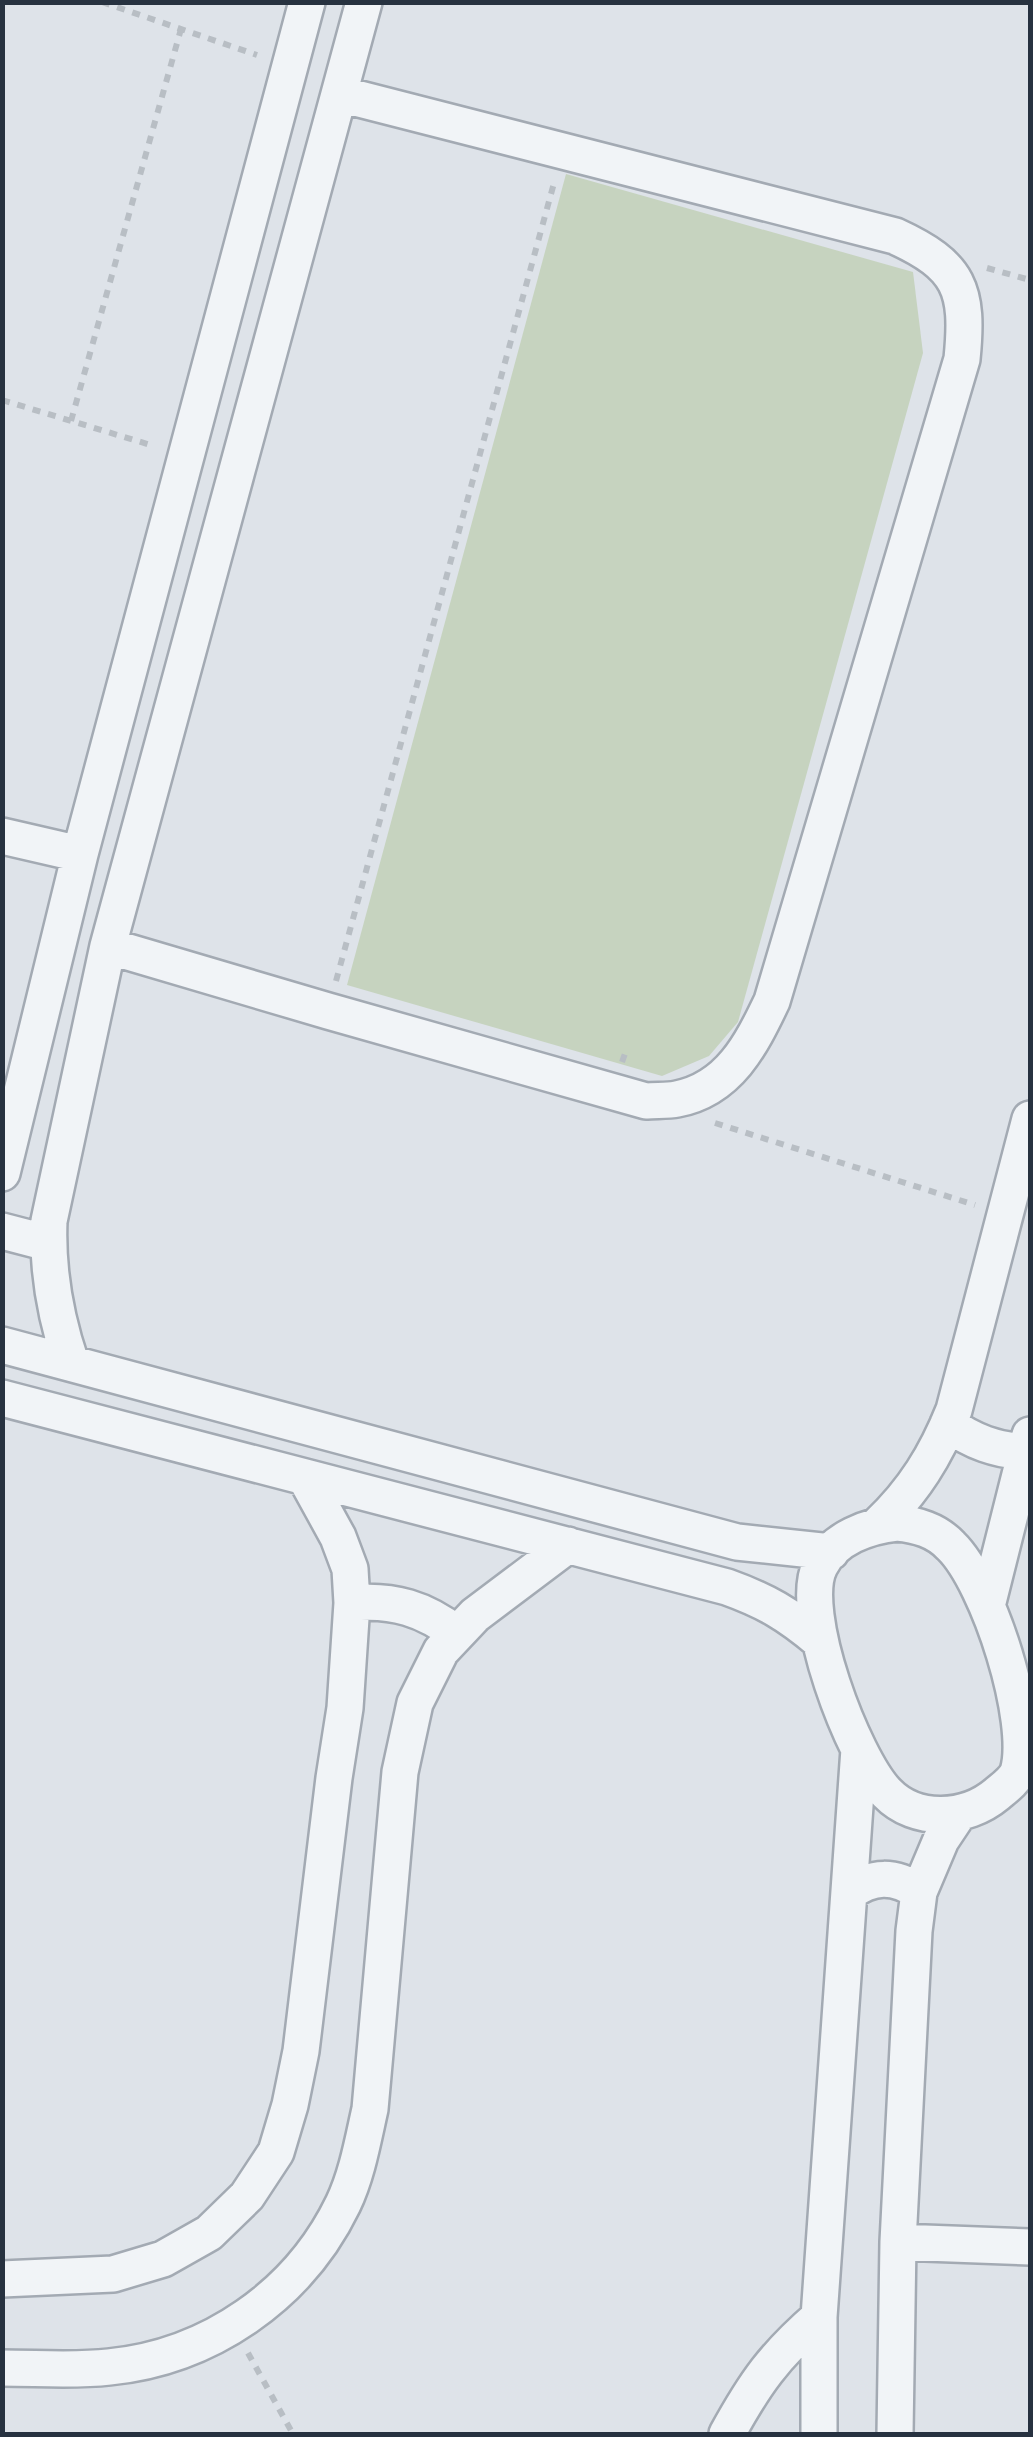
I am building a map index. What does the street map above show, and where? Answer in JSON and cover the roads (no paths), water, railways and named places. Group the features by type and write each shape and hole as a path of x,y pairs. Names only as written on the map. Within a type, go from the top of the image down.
{"street":[{"path":"2,1173 80,854 307,2"},
{"path":"71,1363 52,1292 49,1221 108,946 364,2"},
{"path":"108,946 646,1101 676,1100 704,1090 735,1068 772,1002 962,359 966,323 962,293 947,268 924,250 895,236 340,94"},
{"path":"120,702 170,717"},
{"path":"2,836 80,854"},
{"path":"878,1525 916,1524 952,1546 988,1602 1025,1700 1024,1773 976,1808 940,1816 922,1813 903,1807 884,1791 859,1750 836,1696 820,1641 814,1592 820,1567 831,1552 844,1540 878,1525 901,1504 941,1443 954,1410 1030,1119"},
{"path":"2,1231 48,1244"},
{"path":"2,1345 737,1542 831,1552"},
{"path":"2,1398 726,1587 764,1600 794,1618 820,1641"},
{"path":"948,1424 987,1446 1028,1443 988,1602"},
{"path":"2,2279 112,2274 163,2259 209,2232 247,2196 276,2152 301,2051 345,1708 352,1603 350,1569 306,1477"},
{"path":"726,1587 740,1572 741,1551 737,1542"},
{"path":"2,2368 110,2367 162,2357 212,2338 257,2311 322,2242 344,2201 370,2108 400,1772 414,1704 441,1651 475,1614 568,1545"},
{"path":"352,1603 390,1602 408,1606 457,1634"},
{"path":"820,2434 819,2317 859,1750"},
{"path":"896,2434 898,2242 914,1931 918,1892 959,1813"},
{"path":"849,1893 870,1880 884,1878 918,1892"},
{"path":"898,2242 1030,2247"},
{"path":"727,2434 767,2368 819,2317"}]}
